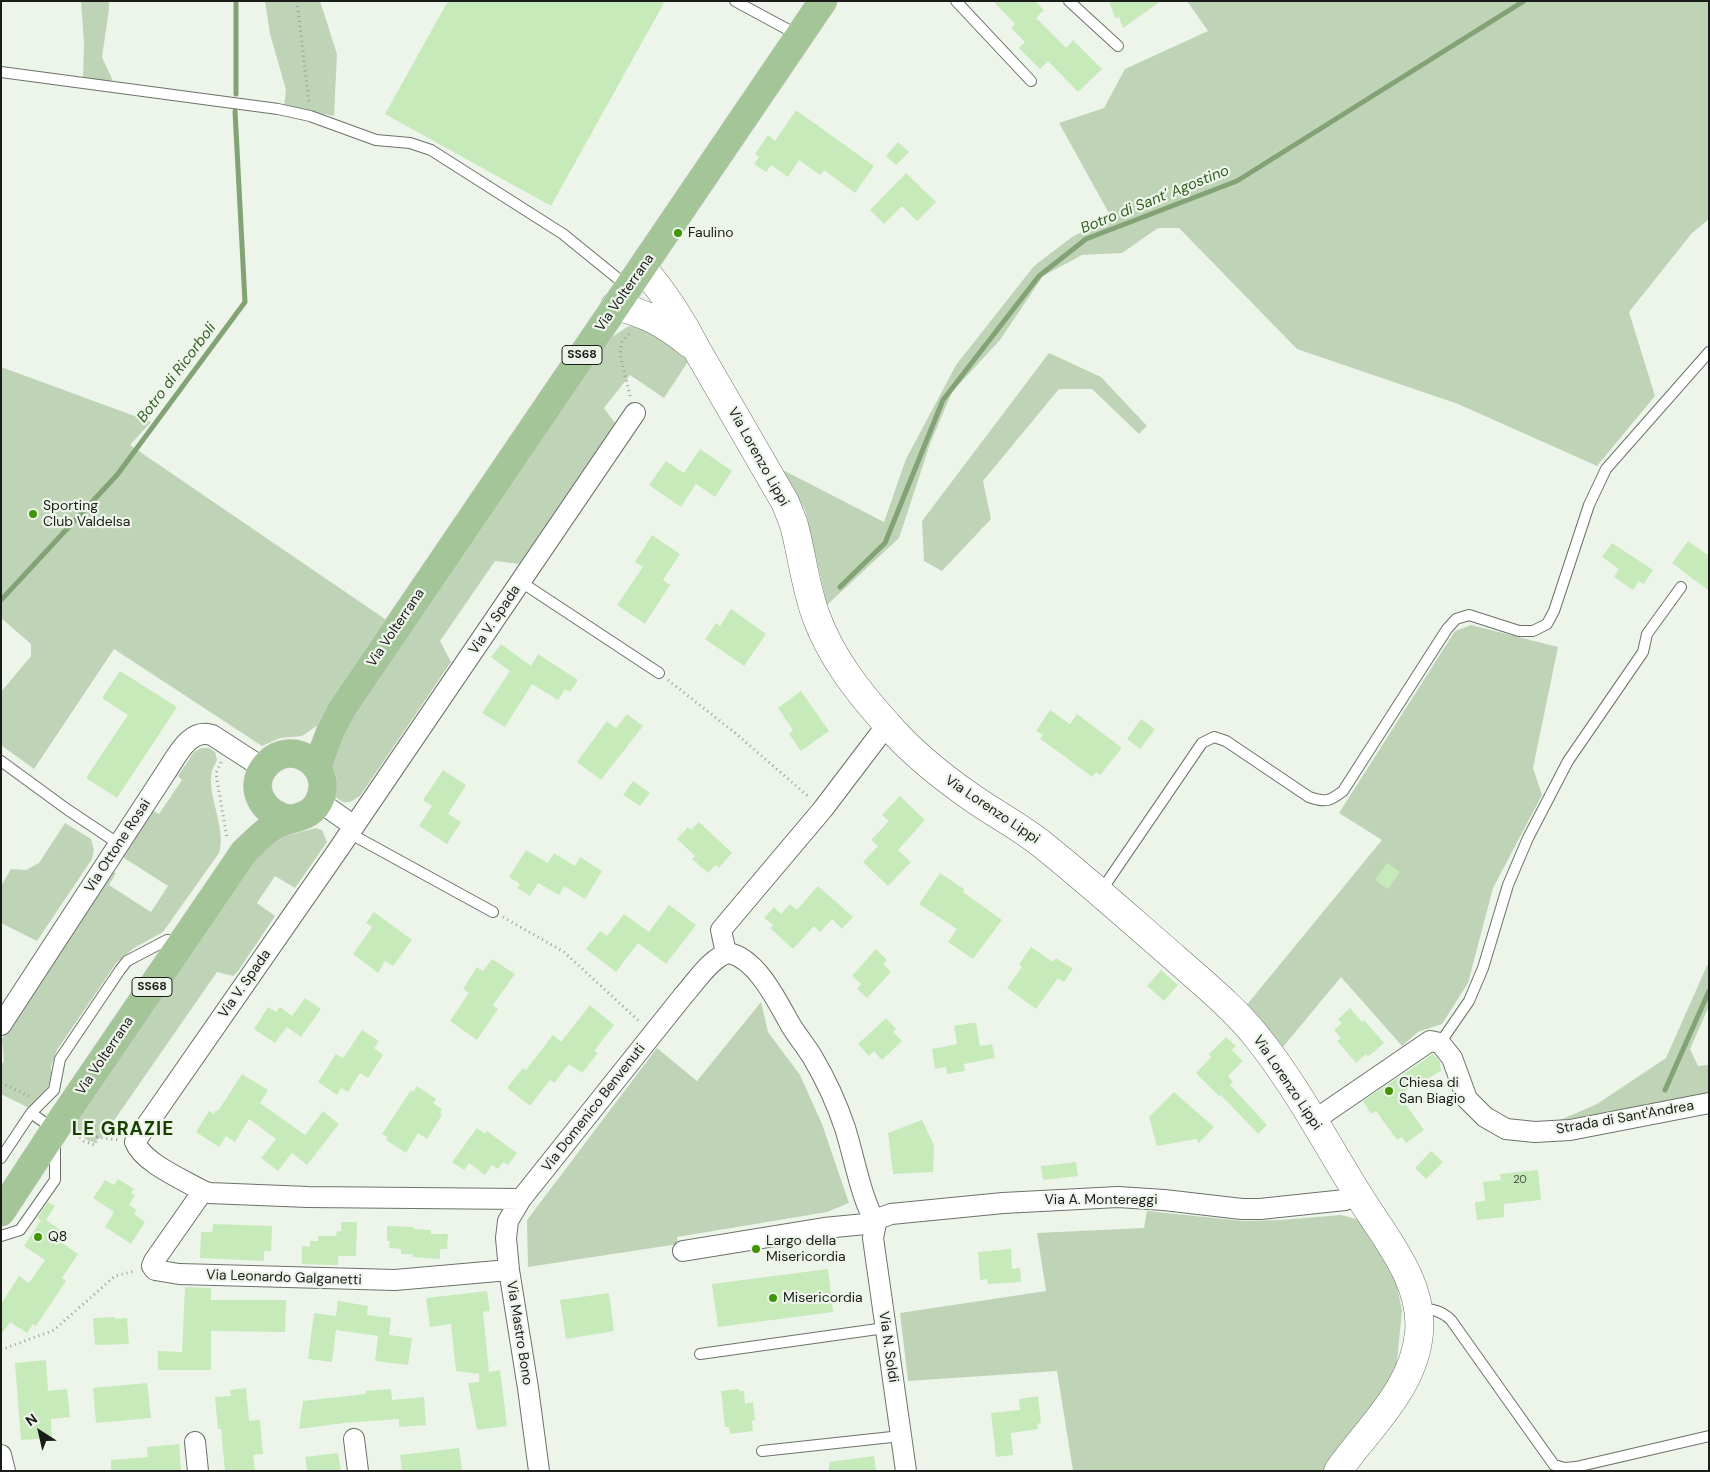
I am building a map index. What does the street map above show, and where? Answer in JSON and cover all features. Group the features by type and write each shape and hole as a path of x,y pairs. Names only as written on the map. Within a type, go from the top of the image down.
{"main road":[{"name":"Via Volterrana","path":"317,767 331,730 342,709 823,1"},
{"name":"Via Volterrana","path":"263,768 276,757 293,754 321,731 342,709"},
{"path":"293,754 310,760 317,767 323,786 322,796 317,805"},
{"path":"263,768 259,777 258,787 264,806 276,816 291,819"},
{"name":"Via Volterrana","path":"236,846 284,820 306,815 317,805"},
{"name":"Via Volterrana","path":"1,1212 62,1129 183,942 236,846 264,806"}],"street":[{"name":"Via Lorenzo Lippi","path":"628,287 645,314 697,350"},
{"name":"Via Lorenzo Lippi","path":"628,287 664,295 686,328 785,502 794,524 804,576 815,614 828,645 846,675 888,726 937,772 973,799 1040,842 1100,892 1232,1009 1256,1035 1282,1070 1405,1270 1419,1308 1419,1334 1413,1358 1403,1383 1387,1408 1350,1453 1338,1471"},
{"name":"Via V. Spada","path":"135,1142 351,830 635,413"},
{"path":"683,1251 824,1228 876,1222 866,1202 840,1114 817,1065 790,1024 777,998 762,978 737,956 726,953 721,930 822,809 888,726"},
{"name":"Via Ottone Rosai","path":"1,1025 189,740 197,735 207,733 218,737 263,768"},
{"path":"317,805 327,807 351,830"},
{"name":"Via Domenico Benvenuti","path":"521,1199 707,968 726,953"},
{"path":"1313,1121 1430,1041 1440,1043"},
{"name":"Strada di Sant'Andrea","path":"1440,1043 1452,1058 1467,1099 1486,1118 1506,1129 1535,1132 1570,1130 1709,1103"},
{"path":"135,1142 144,1155 203,1191 216,1194 244,1196 521,1199"},
{"path":"152,1266 156,1257 203,1191"},
{"name":"Via A. Montereggi","path":"876,1222 883,1217 899,1213 1057,1199 1130,1198 1251,1209 1346,1200 1358,1195"},
{"name":"Via Mastro Bono","path":"521,1199 507,1225 509,1270 539,1471"},
{"name":"Via N. Soldi","path":"876,1222 873,1238 906,1471"},
{"name":"Via Leonardo Galganetti","path":"152,1266 158,1271 179,1274 363,1280 395,1280 509,1270"},
{"path":"354,1439 358,1471"},
{"path":"195,1442 198,1471"},
{"path":"1,1455 5,1471"}],"lane":[{"path":"735,1 800,36"},
{"path":"956,1 1031,81"},
{"path":"1069,1 1118,46"},
{"path":"1,72 278,109 310,116 376,140 410,143 431,150 563,234 628,287"},
{"path":"1100,892 1202,743 1214,738 1226,741 1309,797 1319,801 1330,801 1343,791 1447,629 1456,619 1469,616 1519,631 1533,631 1547,624 1554,611 1589,505 1606,468 1709,352"},
{"path":"521,582 659,674"},
{"path":"1440,1043 1469,1001 1483,968 1508,885 1528,838 1568,761 1643,652 1647,634 1681,587"},
{"path":"1,761 68,810 119,844"},
{"path":"351,830 494,912"},
{"path":"1,1158 31,1113 54,1090 60,1059 120,970 128,961 167,940 183,942"},
{"path":"1,1236 20,1230 55,1180 62,1129 31,1113"},
{"path":"1419,1308 1436,1310 1451,1320 1556,1468 1576,1467 1709,1436"},
{"path":"700,1354 885,1328"},
{"path":"762,1451 901,1436"}],"path":[{"path":"297,1 310,116"},
{"path":"632,330 622,342 620,354 635,413"},
{"path":"659,674 734,732 822,809"},
{"path":"223,760 216,773 236,846"},
{"path":"494,912 564,952 652,1034"},
{"path":"1,1083 44,1101"},
{"path":"62,1129 95,1145 97,1137 135,1142"},
{"path":"1,1350 54,1330 115,1276 152,1266"}],"green space":[{"path":"81,1 109,1 102,57 113,81 83,78 84,44"},
{"path":"265,1 320,1 337,54 334,116 284,106 286,90 270,34"},
{"path":"1187,1 1709,1 1709,219 1692,233 1629,312 1655,396 1597,466 1458,404 1297,349 1179,228 1158,228 1122,253 1082,255 1043,276 1000,340 952,392 930,444 899,538 827,605 805,510 783,470 884,522 906,459 956,365 1034,266 1072,237 1111,217 1059,123 1104,108 1125,69 1208,31"},
{"path":"640,324 691,357 664,398 630,375 604,408 615,423 519,564 495,561 440,641 451,662 360,796 350,802 342,801 335,796 336,780 329,759 343,731 609,339 627,327"},
{"path":"1049,353 1101,377 1147,426 1139,434 1092,389 1059,389 983,481 991,519 942,571 924,561 922,521"},
{"path":"1,367 151,422 130,445 388,621 318,725 302,736 280,738 262,746 114,649 34,769 1,745 1,692 31,656 31,644 1,618"},
{"path":"1471,625 1558,647 1533,768 1542,795 1493,888 1468,983 1442,1024 1418,1032 1402,1046 1341,977 1283,1047 1245,1007 1382,840 1339,813 1455,631"},
{"path":"201,748 209,748 215,752 217,760 212,771 211,780 219,822 221,843 219,853 163,932 134,948 117,962 57,1050 51,1066 48,1087 29,1108 1,1094 1,1065 4,1061 2,1039 110,871 116,873 109,885 151,912 168,886 124,858 123,853 152,810 159,814 182,780 178,776 194,752"},
{"path":"65,823 91,839 94,850 92,859 37,941 1,923 1,886 11,869 26,870 39,863"},
{"path":"316,828 322,830 327,842 295,888 275,876 257,903 275,916 238,971 233,976 217,972 106,1132 93,1142 87,1140 73,1128 263,845 268,848 285,836"},
{"path":"1709,961 1709,1006 1690,1049 1698,1066 1709,1065 1709,1093 1558,1121 1597,1104 1666,1058"},
{"path":"761,1002 768,1032 800,1075 822,1124 849,1203 827,1212 677,1237 678,1244 528,1267 527,1220 657,1048 697,1081"},
{"path":"1147,1211 1243,1221 1341,1215 1364,1221 1393,1269 1402,1310 1396,1372 1349,1436 1328,1471 1073,1471 1057,1371 908,1381 900,1313 1046,1291 1037,1233 1144,1228"}],"building":[{"path":"448,1 665,1 551,206 385,114"},
{"path":"993,1 1035,1 1044,10 1036,18 1066,48 1073,40 1102,69 1078,92 1048,61 1040,69 1019,48 1025,42 1011,28 1015,24"},
{"path":"1109,1 1161,1 1123,28 1119,17 1115,18"},
{"path":"796,110 874,166 855,193 824,170 820,175 799,160 788,177 771,165 766,172 754,164 759,157 755,154 768,135 775,141"},
{"path":"898,142 909,152 896,165 886,156"},
{"path":"906,173 936,202 917,221 902,206 884,224 870,210"},
{"path":"700,449 732,471 715,497 696,484 681,507 649,485 666,461 684,473"},
{"path":"652,535 680,554 663,580 670,585 645,624 617,605 643,567 635,562"},
{"path":"1688,541 1709,556 1709,591 1672,563"},
{"path":"1612,543 1653,570 1644,584 1639,581 1633,590 1614,577 1619,569 1602,557"},
{"path":"731,609 766,634 744,666 705,639 716,623 720,626"},
{"path":"501,644 531,666 538,654 578,680 570,692 565,689 558,700 532,684 505,727 482,713 510,671 491,657"},
{"path":"120,671 177,707 117,798 86,778 128,715 102,698"},
{"path":"801,691 829,731 801,751 789,734 793,730 778,708"},
{"path":"1050,710 1070,724 1077,714 1122,748 1100,775 1096,772 1092,777 1040,739 1043,735 1036,731"},
{"path":"627,714 643,726 601,780 577,762 607,721 616,728"},
{"path":"1141,719 1155,729 1140,749 1127,739"},
{"path":"443,770 466,785 448,814 461,822 447,844 419,826 432,806 423,800"},
{"path":"633,781 650,793 640,806 623,795"},
{"path":"900,796 925,820 898,850 911,862 888,886 863,862 878,846 871,840 889,821 882,815"},
{"path":"699,822 732,853 719,868 716,865 708,873 692,859 695,856 677,839 688,827 691,830"},
{"path":"526,850 548,863 554,853 575,866 580,857 602,871 585,899 564,886 559,895 538,883 530,896 517,888 520,884 509,877"},
{"path":"1387,863 1400,872 1388,889 1375,880"},
{"path":"940,873 964,889 963,892 1002,920 973,959 948,942 957,929 919,904"},
{"path":"818,886 853,917 842,929 832,919 820,932 814,926 793,949 770,928 773,925 764,918 774,907 781,914 790,904 797,910"},
{"path":"669,905 696,925 666,964 638,943 616,972 586,949 600,931 607,936 624,914 649,932"},
{"path":"374,912 412,940 393,966 385,961 378,973 353,954 372,927 366,923"},
{"path":"1031,947 1053,962 1056,958 1073,969 1064,982 1058,978 1036,1009 1007,988 1022,967 1019,964"},
{"path":"876,949 887,960 883,964 891,972 867,998 857,989 861,984 852,976"},
{"path":"492,959 515,974 493,1005 498,1009 477,1040 450,1021 469,993 463,989 477,967 483,971"},
{"path":"1161,970 1178,985 1164,1001 1147,986"},
{"path":"305,998 321,1009 301,1037 287,1027 275,1043 254,1029 268,1007 276,1012 280,1007 292,1016"},
{"path":"590,1005 614,1025 594,1051 598,1053 582,1073 569,1064 554,1083 550,1080 530,1106 507,1088 523,1068 526,1070 553,1035 561,1042"},
{"path":"1350,1008 1362,1022 1364,1020 1384,1043 1368,1057 1366,1054 1356,1063 1337,1041 1341,1038 1334,1030 1342,1023 1338,1019"},
{"path":"886,1018 896,1029 893,1032 902,1041 882,1060 874,1051 869,1056 858,1044"},
{"path":"976,1023 980,1046 992,1044 995,1058 964,1064 965,1071 947,1074 946,1067 935,1069 932,1049 957,1044 954,1026"},
{"path":"362,1030 379,1041 374,1048 383,1055 368,1078 360,1073 348,1092 341,1088 337,1095 318,1082 336,1054 343,1058"},
{"path":"1226,1037 1236,1046 1232,1050 1243,1061 1228,1076 1233,1082 1230,1085 1267,1125 1258,1134 1221,1095 1219,1096 1196,1073 1211,1057 1209,1054"},
{"path":"1433,1054 1440,1062 1441,1071 1399,1095 1424,1130 1406,1143 1402,1137 1397,1140 1376,1111 1371,1114 1363,1101"},
{"path":"242,1074 268,1090 260,1103 305,1135 323,1111 339,1124 307,1165 292,1153 278,1171 261,1158 276,1139 249,1119 235,1142 226,1136 219,1147 196,1132 209,1111 214,1114 216,1110 218,1111"},
{"path":"417,1086 436,1099 433,1103 442,1109 440,1113 442,1115 427,1139 418,1133 406,1153 386,1140 388,1137 382,1134 411,1090 413,1092"},
{"path":"1174,1092 1214,1127 1199,1143 1196,1139 1157,1146 1149,1117"},
{"path":"922,1120 934,1145 933,1172 893,1174 888,1133"},
{"path":"477,1128 485,1134 487,1131 517,1153 508,1165 503,1162 498,1169 492,1165 485,1175 469,1163 464,1170 452,1162"},
{"path":"1431,1151 1443,1162 1426,1179 1415,1168"},
{"path":"1076,1162 1078,1176 1043,1180 1041,1166"},
{"path":"1538,1170 1541,1200 1504,1204 1504,1217 1477,1220 1475,1202 1485,1201 1483,1182 1501,1180 1500,1174"},
{"path":"118,1179 134,1189 131,1193 135,1195 129,1205 137,1210 134,1214 145,1222 131,1244 105,1227 114,1212 93,1198 105,1180 114,1185"},
{"path":"48,1202 55,1206 46,1220 63,1232 58,1240 78,1254 62,1278 66,1281 36,1326 33,1324 27,1333 10,1322 1,1335 1,1304 19,1276 29,1283 45,1260 24,1246 41,1220 37,1218"},
{"path":"341,1222 357,1222 356,1256 338,1256 338,1265 302,1264 302,1246 310,1247 310,1241 318,1241 318,1236 336,1236 337,1231 341,1231"},
{"path":"213,1224 272,1226 271,1251 264,1251 264,1261 200,1258 201,1232 212,1232"},
{"path":"387,1226 414,1227 414,1229 431,1230 431,1234 448,1234 447,1249 440,1249 440,1259 412,1257 413,1254 401,1254 401,1249 389,1248 390,1241 387,1241"},
{"path":"1011,1249 1012,1269 1020,1268 1021,1282 988,1284 987,1279 980,1280 978,1252"},
{"name":"Misericordia","path":"828,1269 833,1312 718,1327 712,1284"},
{"path":"185,1287 211,1288 211,1300 286,1300 285,1332 211,1331 211,1370 158,1370 158,1351 182,1352"},
{"path":"487,1291 490,1311 483,1312 489,1372 500,1370 507,1426 477,1430 468,1383 479,1382 479,1374 456,1371 451,1324 430,1327 426,1298"},
{"path":"609,1293 614,1331 566,1339 560,1300"},
{"path":"338,1301 368,1306 367,1315 391,1318 389,1335 412,1338 408,1365 375,1361 378,1336 336,1330 332,1362 308,1359 314,1313 336,1316"},
{"path":"115,1317 115,1319 127,1318 129,1344 95,1345 93,1318"},
{"path":"46,1360 48,1391 67,1389 70,1417 51,1419 52,1438 21,1440 15,1363"},
{"path":"147,1383 151,1418 96,1423 93,1388"},
{"path":"246,1388 249,1421 260,1420 263,1454 253,1455 255,1471 225,1471 221,1429 218,1429 215,1397 231,1396 230,1390"},
{"path":"391,1389 392,1400 424,1397 426,1425 399,1427 399,1419 299,1429 303,1401 366,1394 366,1391"},
{"path":"739,1389 739,1391 744,1391 745,1404 753,1402 755,1420 752,1421 753,1431 730,1434 729,1427 725,1427 721,1391"},
{"path":"1038,1396 1041,1423 1037,1424 1038,1429 1011,1433 1013,1455 996,1457 991,1413 1020,1410 1019,1399"},
{"path":"179,1444 181,1471 111,1471 111,1460 148,1457 147,1447"},
{"path":"459,1448 462,1471 402,1471 400,1455"},
{"path":"338,1453 341,1471 307,1471 305,1457"},
{"path":"874,1456 876,1471 829,1471 829,1462"}],"waterway":[{"name":"Botro di Ricorboli","path":"236,1 236,94"},
{"name":"Botro di Sant' Agostino","path":"840,587 885,543 943,400 1039,276 1086,239 1237,181 1524,1"},
{"name":"Botro di Ricorboli","path":"1,600 117,475 245,302 235,111"},
{"path":"1665,1090 1709,991"}],"place":[{"name":"Faulino","path":"678,233"},
{"name":"Sporting Club Valdelsa","path":"33,514"},
{"name":"Chiesa di San Biagio","path":"1389,1091"},
{"name":"Q8","path":"38,1237"},
{"name":"Largo della Misericordia","path":"756,1249"},
{"name":"Misericordia","path":"773,1298"}],"district":[{"name":"LE GRAZIE","path":"123,1130"}]}
